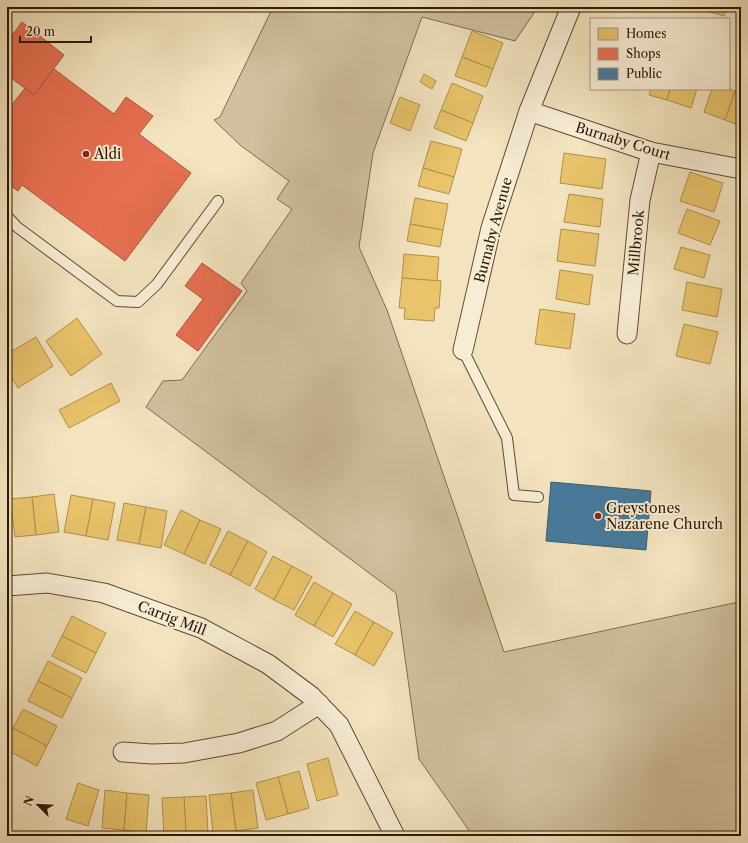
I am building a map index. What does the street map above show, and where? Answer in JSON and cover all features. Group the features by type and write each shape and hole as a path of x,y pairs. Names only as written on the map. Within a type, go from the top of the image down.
{"street":[{"name":"Burnaby Avenue","path":"463,350 491,228 529,111 571,7"},
{"name":"Burnaby Court","path":"529,111 651,152 741,170"},
{"name":"Millbrook","path":"627,334 640,200 651,152"},
{"name":"Carrig Mill","path":"7,586 47,583 104,593 201,628 268,664 311,696 339,725 395,836"},
{"path":"123,752 152,754 184,753 239,743 277,731 319,704"}],"lane":[{"path":"7,216 17,227 117,301 138,302 157,284 218,201"},
{"path":"463,350 507,438 514,494 538,497"}],"shaded area":[{"path":"273,7 538,7 515,41 422,17 373,153 359,247 387,310 504,652 734,603 741,603 741,836 473,836 419,759 396,593 146,407 163,381 182,380 247,291 241,283 292,209 277,199 289,181 240,145 214,120 220,117"}],"building: Homes":[{"path":"707,7 727,7 724,16 706,11"},
{"path":"472,31 503,43 493,69 462,57"},
{"path":"462,57 493,69 486,87 455,76"},
{"path":"424,74 436,81 432,89 420,82"},
{"path":"452,83 483,96 473,123 441,110"},
{"path":"730,89 735,91 725,120 704,112 712,90"},
{"path":"651,90 670,90 667,100 649,95"},
{"path":"670,90 697,90 691,108 667,100"},
{"path":"735,91 741,93 741,126 725,120"},
{"path":"400,97 420,105 410,131 390,123"},
{"path":"441,110 473,123 466,141 434,128"},
{"path":"431,141 462,149 454,177 423,168"},
{"path":"564,153 606,159 602,189 560,183"},
{"path":"423,168 454,177 449,194 418,186"},
{"path":"690,172 723,183 714,212 680,201"},
{"path":"569,194 603,199 600,227 564,222"},
{"path":"415,198 448,204 443,230 410,224"},
{"path":"687,209 720,221 710,245 678,233"},
{"path":"410,224 443,230 440,247 407,241"},
{"path":"561,229 599,234 595,266 557,261"},
{"path":"681,247 710,255 704,278 674,269"},
{"path":"404,254 439,257 437,281 402,278"},
{"path":"560,270 593,275 589,305 556,299"},
{"path":"402,278 441,281 439,308 435,308 434,321 404,319 405,308 399,308"},
{"path":"687,282 722,289 717,317 682,310"},
{"path":"540,309 575,314 570,349 535,344"},
{"path":"77,318 102,354 71,376 46,341"},
{"path":"684,324 718,332 710,364 676,356"},
{"path":"36,337 53,366 18,388 7,370 7,354"},
{"path":"111,383 120,401 69,428 59,410"},
{"path":"54,494 59,532 36,535 32,497"},
{"path":"71,495 93,499 86,536 64,532"},
{"path":"32,497 36,535 15,537 10,499"},
{"path":"93,499 115,503 108,540 86,536"},
{"path":"124,503 146,507 139,544 117,540"},
{"path":"146,507 167,511 161,548 139,544"},
{"path":"181,510 200,520 184,554 164,545"},
{"path":"200,520 221,529 205,564 184,554"},
{"path":"228,531 248,541 230,575 210,565"},
{"path":"248,541 267,552 250,586 230,575"},
{"path":"273,556 292,566 274,600 255,589"},
{"path":"292,566 312,577 294,610 274,600"},
{"path":"314,582 333,593 314,626 295,615"},
{"path":"333,593 352,604 333,637 314,626"},
{"path":"355,611 374,622 355,655 335,644"},
{"path":"72,616 106,633 96,653 62,636"},
{"path":"374,622 393,633 374,666 355,655"},
{"path":"62,636 96,653 86,673 52,656"},
{"path":"48,661 82,678 72,698 38,681"},
{"path":"38,681 72,698 62,718 28,701"},
{"path":"23,709 57,726 47,746 13,728"},
{"path":"13,728 47,746 37,766 7,750 7,740"},
{"path":"328,758 338,795 317,801 307,764"},
{"path":"299,771 309,808 288,814 278,777"},
{"path":"278,777 288,814 266,820 256,783"},
{"path":"78,783 99,790 88,826 66,819"},
{"path":"105,790 127,793 124,830 102,828"},
{"path":"253,790 258,828 236,831 231,793"},
{"path":"127,793 149,795 146,833 124,830"},
{"path":"231,793 236,831 213,833 209,795"},
{"path":"206,796 208,834 186,835 184,797"},
{"path":"184,797 186,835 164,836 162,798"}],"building: Shops":[{"path":"22,22 64,55 34,95 7,75 7,42"},
{"name":"Aldi","path":"54,69 114,114 126,97 153,116 139,134 191,173 125,261 22,185 18,191 7,183 7,111 25,88 34,95"},
{"path":"202,263 242,291 198,351 176,335 203,299 185,286"}],"building: Public":[{"name":"Greystones Nazarene Church","path":"551,482 651,491 646,550 546,541"}],"place":[{"name":"Aldi","path":"86,154"},
{"name":"Greystones Nazarene Church","path":"598,516"}]}
